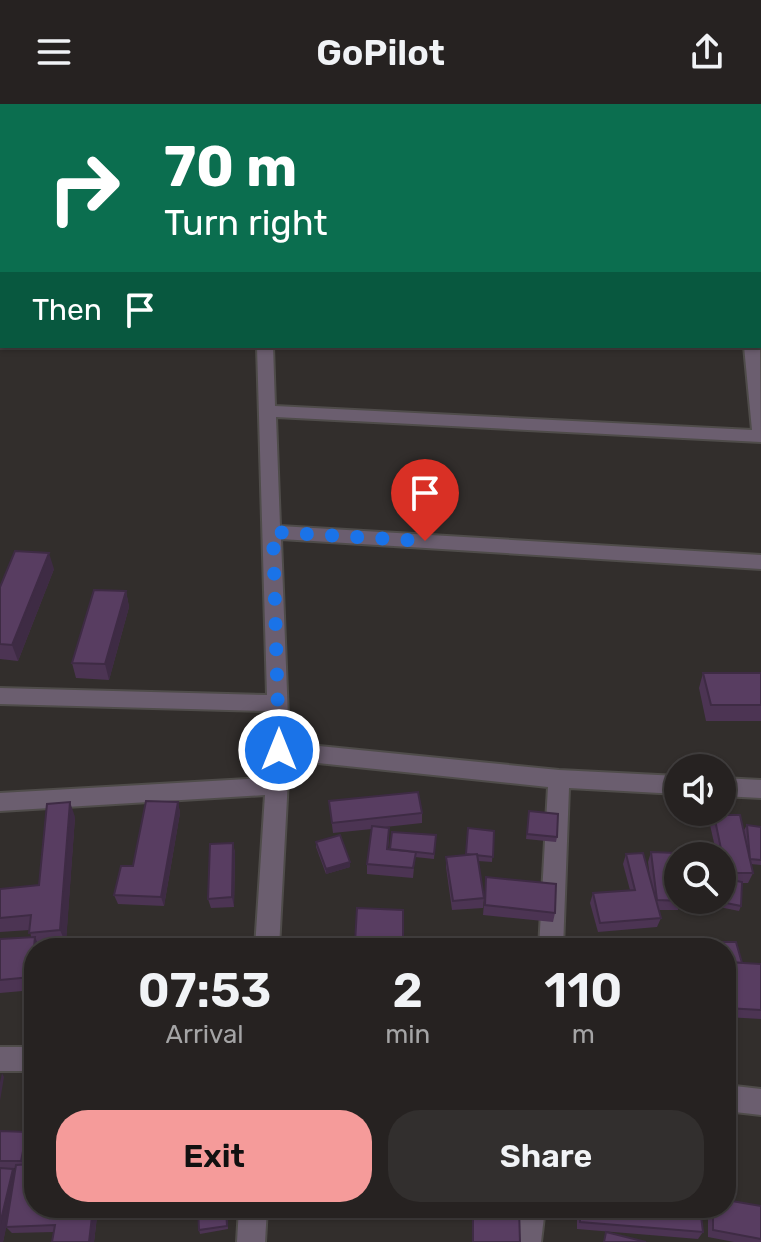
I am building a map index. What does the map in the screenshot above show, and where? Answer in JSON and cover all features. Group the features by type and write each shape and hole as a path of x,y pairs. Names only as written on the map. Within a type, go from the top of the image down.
{"street":[{"path":"265,348 279,750 274,786 267,938"},
{"path":"268,411 761,436 752,348"},
{"path":"273,532 761,562"},
{"path":"0,696 278,703"},
{"path":"279,750 559,779 664,784"},
{"path":"551,938 559,779"},
{"path":"0,802 274,786"},
{"path":"736,788 761,789"},
{"path":"0,1059 24,1059"},
{"path":"736,1099 761,1102"},
{"path":"251,1242 252,1218"},
{"path":"527,1242 530,1218"}],"building":[{"path":"15,551 49,553 12,645 0,644 0,587"},
{"path":"94,590 126,591 105,664 72,663"},
{"path":"703,673 761,673 761,705 711,705"},
{"path":"418,792 422,813 332,823 329,801"},
{"path":"146,801 178,802 161,897 114,895 121,866 133,866"},
{"path":"70,802 60,930 29,933 31,915 0,918 0,889 39,885 47,804"},
{"path":"529,811 558,814 557,837 527,834"},
{"path":"736,815 740,815 753,873 736,873 736,842 720,842 716,826 736,826"},
{"path":"747,825 761,827 761,860 750,859"},
{"path":"372,826 389,828 387,849 416,852 413,868 367,864"},
{"path":"468,828 494,831 493,857 466,854"},
{"path":"392,832 436,835 434,854 390,849"},
{"path":"340,835 350,862 326,869 316,842"},
{"path":"233,843 232,897 208,899 210,844"},
{"path":"651,852 664,853 664,900 657,900"},
{"path":"643,853 661,918 600,923 593,893 635,890 626,854"},
{"path":"477,854 484,898 453,901 446,857"},
{"path":"486,877 556,884 555,913 485,905"},
{"path":"736,881 742,882 741,906 736,905"},
{"path":"357,908 403,910 403,938 355,938"},
{"path":"35,937 24,938 24,978 0,980 0,939"},
{"path":"736,942 742,963 736,963"},
{"path":"736,963 761,964 761,1010 736,1009"},
{"path":"0,1131 24,1132 21,1161 0,1161"},
{"path":"16,1165 24,1165 24,1218 92,1218 89,1242 52,1242 55,1225 6,1227"},
{"path":"0,1168 13,1169 0,1224"},
{"path":"736,1202 761,1206 761,1239 713,1230 713,1218 736,1218"},
{"path":"198,1218 227,1218 227,1226 199,1230"},
{"path":"473,1218 519,1218 520,1242 473,1242"},
{"path":"580,1218 701,1218 703,1232 580,1222"},
{"path":"606,1232 646,1242 604,1242"}],"route":[{"path":"279,750 273,532 425,541"}]}
